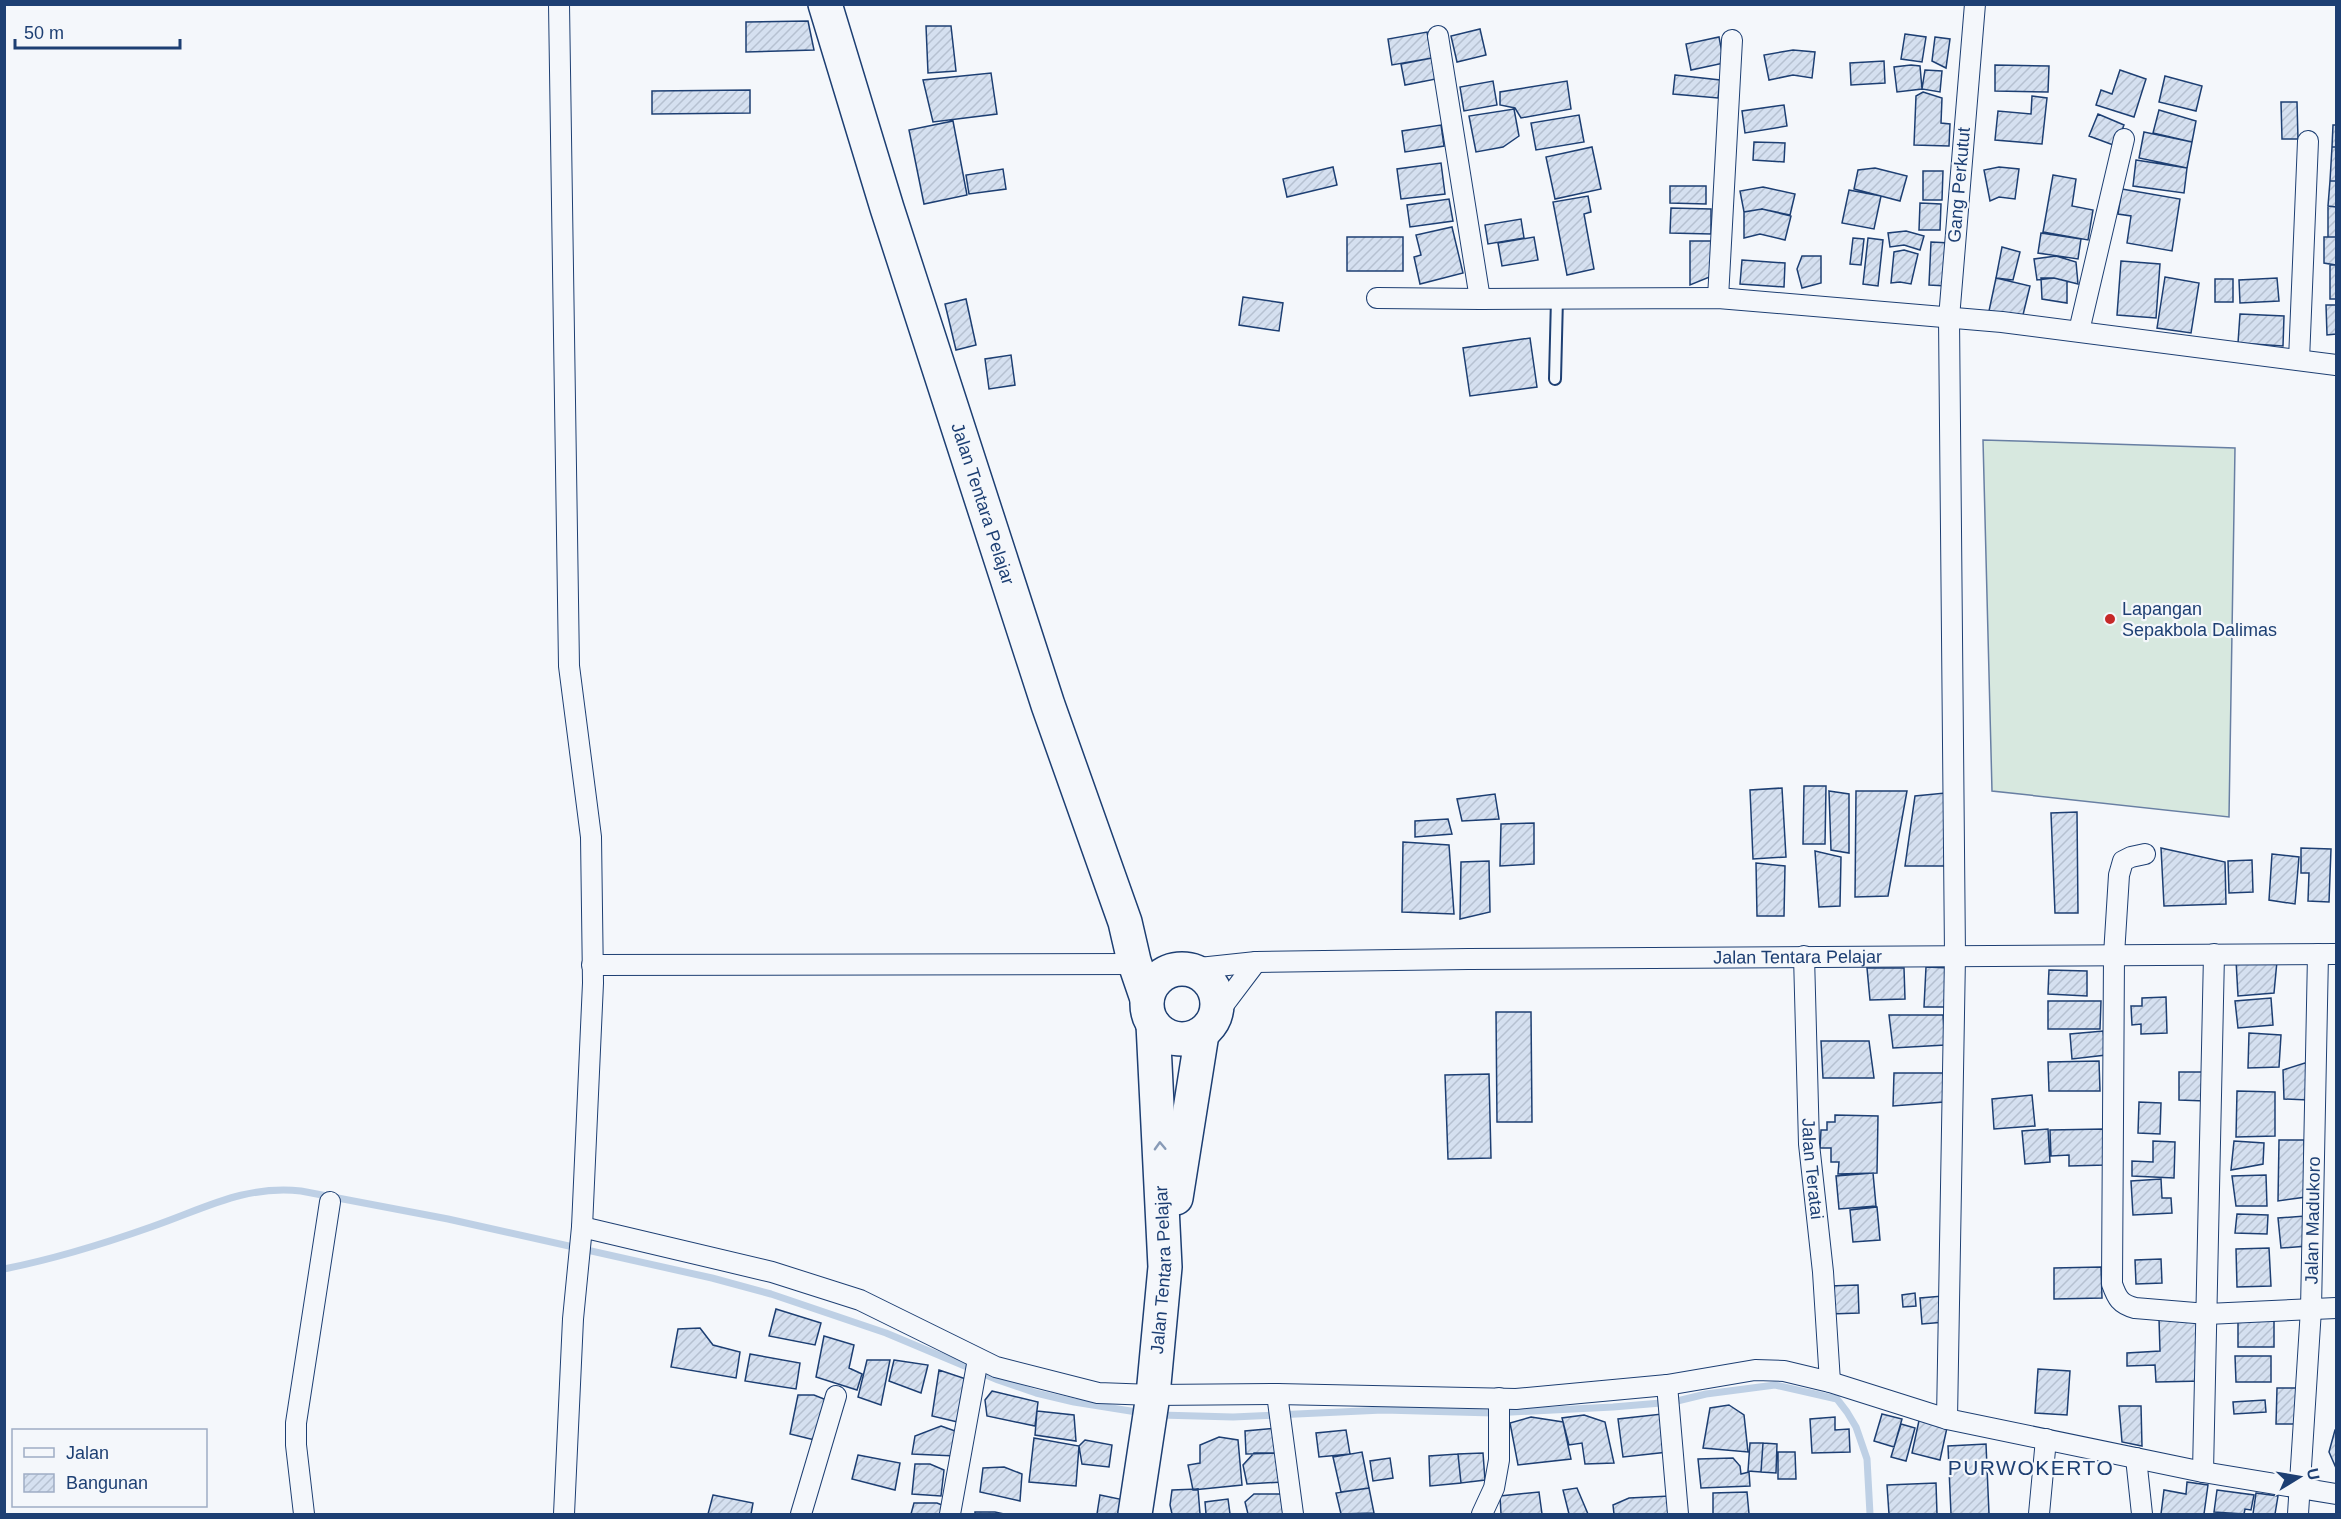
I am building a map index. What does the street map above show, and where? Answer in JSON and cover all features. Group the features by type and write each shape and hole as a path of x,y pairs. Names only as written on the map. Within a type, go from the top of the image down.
{"highway":[{"name":"Jalan Tentara Pelajar","path":"825,4 887,208 1048,705 1125,922 1150,1012 1165,1267 1152,1406 1135,1515"},
{"path":"1125,922 1149,949 1183,969 1201,974 1210,981 1216,992 1218,1003 1209,1024 1165,1267"},
{"path":"1183,969 1165,972 1156,979 1150,988 1150,1012 1161,1032 1170,1038 1181,1040 1192,1038 1209,1024"}],"street":[{"path":"559,4 569,666 591,837 592,964 581,1235 573,1318 564,1515"},
{"name":"Gang Perkutut","path":"1947,1419 1955,956 1948,318 1975,4"},
{"path":"1438,36 1480,299"},
{"path":"1718,298 1732,40"},
{"path":"2079,331 2124,138"},
{"path":"2299,360 2308,141"},
{"path":"1377,298 1718,298 2079,331 2337,365"},
{"path":"2145,854 2123,861 2119,875 2114,955 2112,1284 2117,1298 2125,1306 2135,1308 2207,1314 2337,1308"},
{"path":"2203,1472 2214,954"},
{"name":"Jalan Tentara Pelajar","path":"1183,969 1256,962 1804,956 2327,954"},
{"name":"Jalan Madukoro","path":"2298,1515 2311,1309 2327,954"},
{"name":"Jalan Teratai","path":"1804,956 1809,1144 1823,1272 1830,1382"},
{"path":"1209,1024 1256,962"},
{"path":"592,964 1136,964"},
{"path":"304,1515 296,1445 296,1423 330,1202"},
{"path":"581,1235 772,1272 860,1300 977,1363 1152,1406 1278,1401 1499,1408 1668,1397 1755,1370 1784,1371 1830,1382 1947,1419 2203,1472 2337,1494"},
{"path":"950,1515 977,1363"},
{"path":"801,1515 836,1396"},
{"path":"1668,1397 1678,1515"},
{"path":"1278,1401 1293,1515"},
{"path":"1482,1515 1494,1488 1499,1460 1499,1408"},
{"path":"2039,1515 2046,1439"},
{"path":"2136,1458 2142,1515"}],"lane":[{"path":"1555,379 1557,298"}],"shaded area":[{"name":"Lapangan Sepakbola Dalimas","path":"1983,440 2235,448 2229,817 1992,791"}],"building":[{"path":"808,21 814,50 746,52 746,22"},
{"path":"926,26 951,26 956,71 928,73"},
{"path":"1480,29 1486,55 1457,62 1451,36"},
{"path":"1427,32 1432,58 1392,65 1388,39"},
{"path":"1905,34 1926,37 1922,62 1901,59"},
{"path":"1719,37 1724,63 1691,70 1686,44"},
{"path":"1935,37 1950,39 1946,68 1932,61"},
{"path":"1793,50 1815,52 1812,78 1793,75 1769,80 1764,55"},
{"path":"1432,58 1436,79 1405,85 1401,64"},
{"path":"1884,61 1885,83 1851,85 1850,63"},
{"path":"1995,65 2049,66 2048,92 1995,91"},
{"path":"1920,66 1922,89 1897,92 1894,67"},
{"path":"1925,70 1942,71 1940,92 1922,89"},
{"path":"2120,70 2146,79 2134,117 2096,105 2101,90 2112,94"},
{"path":"991,73 997,114 933,122 923,80"},
{"path":"1675,75 1720,80 1718,98 1673,94"},
{"path":"2165,76 2202,86 2196,111 2159,102"},
{"path":"1493,81 1497,105 1464,111 1460,87"},
{"path":"1567,81 1571,109 1521,118 1515,108 1500,105 1500,92"},
{"path":"750,90 750,113 652,114 652,91"},
{"path":"1923,92 1942,98 1941,123 1950,124 1949,146 1914,145 1916,96"},
{"path":"2032,96 2047,98 2042,144 1995,140 1998,111 2031,114"},
{"path":"2281,102 2297,102 2298,139 2282,139"},
{"path":"1784,105 1787,126 1745,133 1742,111"},
{"path":"1514,109 1519,136 1503,147 1476,152 1469,116"},
{"path":"2159,110 2196,121 2192,142 2153,133"},
{"path":"2098,114 2124,125 2116,146 2089,136"},
{"path":"1579,115 1584,142 1536,150 1531,123"},
{"path":"953,121 967,195 924,204 909,130"},
{"path":"1441,125 1444,146 1405,152 1402,131"},
{"path":"2333,125 2336,125 2336,147 2332,147"},
{"path":"2144,132 2192,142 2187,168 2139,158"},
{"path":"1754,142 1785,143 1784,162 1753,160"},
{"path":"1592,147 1601,189 1555,199 1546,157"},
{"path":"2332,147 2336,147 2336,181 2330,181"},
{"path":"2136,160 2187,168 2184,193 2133,186"},
{"path":"1441,163 1445,194 1401,199 1397,169"},
{"path":"1333,167 1337,185 1287,197 1283,179"},
{"path":"1999,167 2019,169 2015,199 1999,197 1990,201 1984,170"},
{"path":"1875,168 1907,176 1900,201 1854,189 1858,170"},
{"path":"1003,169 1006,189 969,194 966,175"},
{"path":"1923,171 1943,171 1942,200 1923,200"},
{"path":"2053,175 2076,179 2072,206 2093,210 2088,240 2043,232"},
{"path":"2330,181 2336,181 2336,207 2328,206"},
{"path":"1670,186 1706,186 1706,204 1670,203"},
{"path":"1763,187 1795,194 1790,215 1762,209 1744,212 1740,191"},
{"path":"2122,189 2180,199 2172,251 2127,243 2131,216 2118,214"},
{"path":"1849,190 1881,196 1874,229 1842,223"},
{"path":"1588,196 1591,212 1584,214 1594,269 1567,275 1553,202"},
{"path":"1449,199 1453,221 1410,227 1407,205"},
{"path":"1920,203 1941,204 1940,230 1919,230"},
{"path":"2328,206 2336,207 2336,237 2328,237"},
{"path":"1671,208 1711,209 1711,234 1670,233"},
{"path":"1762,209 1791,216 1785,240 1760,234 1744,238 1744,212"},
{"path":"1521,219 1524,238 1488,244 1485,225"},
{"path":"1452,227 1463,273 1420,284 1414,257 1421,255 1416,235"},
{"path":"1906,231 1924,236 1920,250 1904,245 1890,247 1888,233"},
{"path":"2041,233 2081,239 2078,259 2038,253"},
{"path":"1347,237 1403,237 1403,271 1347,271"},
{"path":"1534,237 1538,260 1502,266 1498,243"},
{"path":"2324,237 2336,237 2336,265 2324,263"},
{"path":"1853,238 1864,239 1861,265 1850,264"},
{"path":"1868,238 1883,240 1878,286 1863,284"},
{"path":"1690,241 1713,241 1712,276 1690,285"},
{"path":"1931,242 1950,243 1947,286 1929,285"},
{"path":"2002,247 2020,252 2013,280 1996,278"},
{"path":"1904,250 1918,254 1911,284 1891,283 1894,252"},
{"path":"1802,256 1821,256 1821,283 1802,288 1797,269"},
{"path":"2056,256 2076,262 2078,284 2054,278 2037,280 2034,259"},
{"path":"1742,260 1785,263 1784,287 1740,284"},
{"path":"2121,261 2160,264 2156,318 2117,315"},
{"path":"2330,265 2336,265 2336,299 2330,299"},
{"path":"2165,277 2199,283 2191,333 2157,328"},
{"path":"1996,278 2030,286 2022,319 1989,311"},
{"path":"2041,278 2067,281 2067,303 2042,299"},
{"path":"2277,278 2279,301 2240,303 2239,280"},
{"path":"2215,279 2233,279 2233,302 2215,302"},
{"path":"1243,297 1283,303 1279,331 1239,325"},
{"path":"966,299 976,345 956,350 945,304"},
{"path":"2326,305 2336,305 2336,334 2327,335"},
{"path":"2240,314 2284,316 2283,346 2238,343"},
{"path":"1530,338 1537,387 1470,396 1463,348"},
{"path":"1011,355 1015,385 989,389 985,359"},
{"path":"1804,786 1826,786 1825,844 1803,844"},
{"path":"1782,788 1786,857 1753,859 1750,790"},
{"path":"1829,791 1849,794 1849,853 1831,850"},
{"path":"1856,791 1907,791 1888,896 1855,897"},
{"path":"1945,793 1946,866 1905,866 1915,796"},
{"path":"1495,794 1499,819 1462,821 1457,799"},
{"path":"2077,812 2078,913 2055,913 2051,813"},
{"path":"1448,819 1452,834 1415,837 1415,821"},
{"path":"1534,823 1534,864 1500,866 1501,824"},
{"path":"1403,842 1449,845 1454,914 1402,912"},
{"path":"2161,848 2225,862 2226,904 2164,906"},
{"path":"2301,848 2331,849 2329,902 2308,901 2309,873 2301,873"},
{"path":"1815,851 1841,857 1840,906 1819,907"},
{"path":"2272,854 2299,857 2295,904 2269,900"},
{"path":"2252,860 2253,892 2229,893 2228,861"},
{"path":"1489,861 1490,912 1460,919 1461,862"},
{"path":"1756,863 1785,866 1784,916 1757,916"},
{"path":"2236,960 2277,961 2274,993 2238,996"},
{"path":"1926,967 1950,968 1949,1007 1924,1007"},
{"path":"1867,968 1904,968 1905,999 1870,1000"},
{"path":"2049,970 2087,971 2087,996 2048,994"},
{"path":"2166,997 2167,1033 2141,1034 2141,1024 2132,1025 2131,1006 2142,1006 2142,998"},
{"path":"2271,998 2273,1025 2238,1028 2235,1001"},
{"path":"2048,1001 2101,1001 2100,1029 2048,1029"},
{"path":"1496,1012 1531,1012 1532,1122 1497,1122"},
{"path":"1889,1015 1943,1015 1945,1045 1893,1048"},
{"path":"2103,1031 2106,1055 2072,1059 2070,1034"},
{"path":"2249,1033 2281,1035 2279,1067 2248,1068"},
{"path":"1821,1041 1869,1041 1874,1078 1823,1078"},
{"path":"2099,1061 2100,1091 2049,1091 2048,1062"},
{"path":"2308,1062 2308,1100 2284,1099 2283,1070"},
{"path":"2179,1072 2205,1072 2205,1101 2179,1100"},
{"path":"1894,1073 1944,1073 1944,1102 1893,1106"},
{"path":"1489,1074 1491,1158 1448,1159 1445,1075"},
{"path":"2237,1091 2275,1092 2275,1136 2236,1137"},
{"path":"2032,1095 2035,1126 1994,1129 1992,1099"},
{"path":"2139,1102 2161,1103 2160,1134 2138,1133"},
{"path":"1835,1115 1878,1116 1877,1173 1838,1174 1839,1162 1831,1162 1831,1148 1820,1148 1821,1130 1827,1130 1827,1122 1835,1122"},
{"path":"2048,1129 2050,1162 2025,1164 2022,1131"},
{"path":"2104,1129 2106,1165 2069,1166 2069,1155 2051,1156 2050,1130"},
{"path":"2279,1140 2304,1140 2306,1197 2278,1201"},
{"path":"2153,1141 2175,1142 2174,1178 2132,1176 2132,1161 2153,1162"},
{"path":"2234,1141 2264,1143 2263,1164 2231,1170"},
{"path":"1873,1173 1876,1206 1839,1209 1836,1176"},
{"path":"2266,1175 2267,1206 2236,1206 2232,1176"},
{"path":"2161,1179 2162,1198 2171,1198 2172,1213 2133,1215 2131,1181"},
{"path":"1877,1207 1880,1240 1853,1242 1850,1210"},
{"path":"2237,1214 2268,1215 2267,1234 2235,1233"},
{"path":"2305,1216 2308,1246 2281,1248 2278,1218"},
{"path":"2269,1248 2271,1286 2237,1287 2236,1249"},
{"path":"2161,1259 2162,1283 2136,1284 2135,1260"},
{"path":"2101,1267 2102,1298 2054,1299 2054,1268"},
{"path":"1858,1285 1859,1313 1830,1314 1829,1286"},
{"path":"1915,1293 1916,1306 1903,1307 1902,1295"},
{"path":"1943,1296 1945,1322 1922,1324 1920,1298"},
{"path":"776,1309 821,1323 815,1345 769,1336"},
{"path":"2201,1317 2203,1381 2156,1382 2155,1365 2127,1366 2127,1353 2160,1351 2159,1319"},
{"path":"2238,1321 2274,1321 2274,1347 2238,1347"},
{"path":"700,1328 713,1345 740,1352 736,1378 671,1367 678,1329"},
{"path":"824,1336 854,1345 849,1368 862,1374 857,1390 816,1377"},
{"path":"750,1354 800,1363 796,1389 745,1381"},
{"path":"2235,1356 2271,1356 2271,1382 2236,1382"},
{"path":"867,1360 890,1360 881,1405 858,1397"},
{"path":"894,1360 928,1365 921,1393 889,1381"},
{"path":"2038,1369 2070,1371 2067,1415 2035,1413"},
{"path":"939,1370 969,1380 966,1424 932,1416"},
{"path":"2277,1388 2299,1388 2298,1424 2276,1424"},
{"path":"992,1391 1038,1402 1035,1426 987,1416 985,1400"},
{"path":"798,1395 814,1395 829,1401 823,1442 790,1434"},
{"path":"2265,1400 2266,1412 2234,1414 2233,1402"},
{"path":"1729,1405 1744,1415 1748,1452 1703,1448 1710,1408"},
{"path":"2119,1406 2141,1406 2142,1446 2122,1442"},
{"path":"1037,1411 1074,1415 1076,1441 1035,1435"},
{"path":"1662,1414 1668,1452 1623,1457 1618,1419"},
{"path":"1882,1414 1902,1419 1894,1447 1874,1441"},
{"path":"1584,1415 1605,1422 1614,1463 1585,1464 1582,1443 1569,1445 1562,1418"},
{"path":"1920,1416 1948,1423 1940,1460 1912,1453"},
{"path":"1531,1417 1563,1422 1571,1459 1518,1465 1510,1423"},
{"path":"1835,1417 1835,1430 1849,1429 1850,1452 1812,1453 1810,1419"},
{"path":"1901,1424 1915,1428 1906,1461 1891,1457"},
{"path":"941,1426 958,1432 955,1456 912,1454 915,1436"},
{"path":"1276,1428 1279,1453 1246,1454 1245,1431"},
{"path":"1346,1430 1350,1454 1319,1457 1316,1433"},
{"path":"2336,1430 2336,1468 2329,1452"},
{"path":"1219,1437 1238,1440 1242,1485 1193,1490 1188,1465 1200,1463 1200,1445"},
{"path":"1034,1438 1079,1446 1076,1486 1029,1482"},
{"path":"1085,1440 1112,1445 1109,1467 1082,1464 1079,1446"},
{"path":"1750,1443 1763,1443 1761,1472 1748,1471"},
{"path":"1763,1443 1777,1444 1776,1473 1761,1472"},
{"path":"1986,1444 1989,1514 1951,1514 1948,1446"},
{"path":"1362,1452 1369,1488 1341,1492 1333,1457"},
{"path":"1778,1452 1795,1452 1796,1479 1778,1479"},
{"path":"1254,1453 1279,1453 1283,1482 1247,1484 1243,1465"},
{"path":"1483,1453 1485,1480 1461,1483 1458,1454"},
{"path":"1458,1454 1461,1483 1430,1486 1429,1456"},
{"path":"858,1455 900,1463 895,1490 852,1479"},
{"path":"1390,1458 1393,1478 1373,1481 1370,1461"},
{"path":"1733,1458 1740,1466 1741,1474 1749,1472 1750,1486 1701,1488 1698,1459"},
{"path":"915,1464 930,1464 944,1470 941,1496 912,1494"},
{"path":"1004,1467 1022,1474 1020,1501 980,1492 983,1468"},
{"path":"2187,1482 2208,1485 2204,1514 2161,1514 2164,1490 2186,1494"},
{"path":"1936,1483 1937,1514 1889,1514 1887,1485"},
{"path":"1369,1488 1374,1513 1341,1514 1336,1493"},
{"path":"1577,1488 1588,1514 1569,1514 1563,1490"},
{"path":"1198,1489 1200,1514 1172,1514 1170,1505 1172,1490"},
{"path":"2217,1490 2254,1495 2251,1510 2245,1509 2244,1514 2214,1512"},
{"path":"1539,1492 1542,1514 1501,1514 1500,1496"},
{"path":"1747,1492 1749,1514 1713,1514 1713,1493"},
{"path":"2256,1493 2278,1496 2275,1514 2253,1514"},
{"path":"1254,1494 1283,1494 1287,1514 1248,1514 1245,1502"},
{"path":"713,1495 753,1503 751,1514 708,1514"},
{"path":"1100,1495 1129,1501 1128,1514 1097,1514"},
{"path":"1670,1496 1674,1514 1614,1514 1613,1505 1629,1498"},
{"path":"1228,1499 1230,1514 1206,1514 1205,1502"},
{"path":"914,1503 937,1503 957,1511 956,1514 911,1514"},
{"path":"975,1512 995,1512 1004,1514 975,1514"}],"waterway":[{"path":"4,1269 97,1245 242,1195 280,1190 301,1191 448,1219 712,1278 771,1294 886,1333 998,1380 1036,1393 1074,1402 1143,1413"},
{"path":"1160,1415 1233,1417 1383,1410 1493,1413 1673,1402 1706,1394 1775,1385 1837,1399 1847,1412 1856,1427 1867,1459 1870,1514"}],"place":[{"name":"Lapangan Sepakbola Dalimas","path":"2110,619"}],"district":[{"name":"PURWOKERTO","path":"2031,1468"}]}
